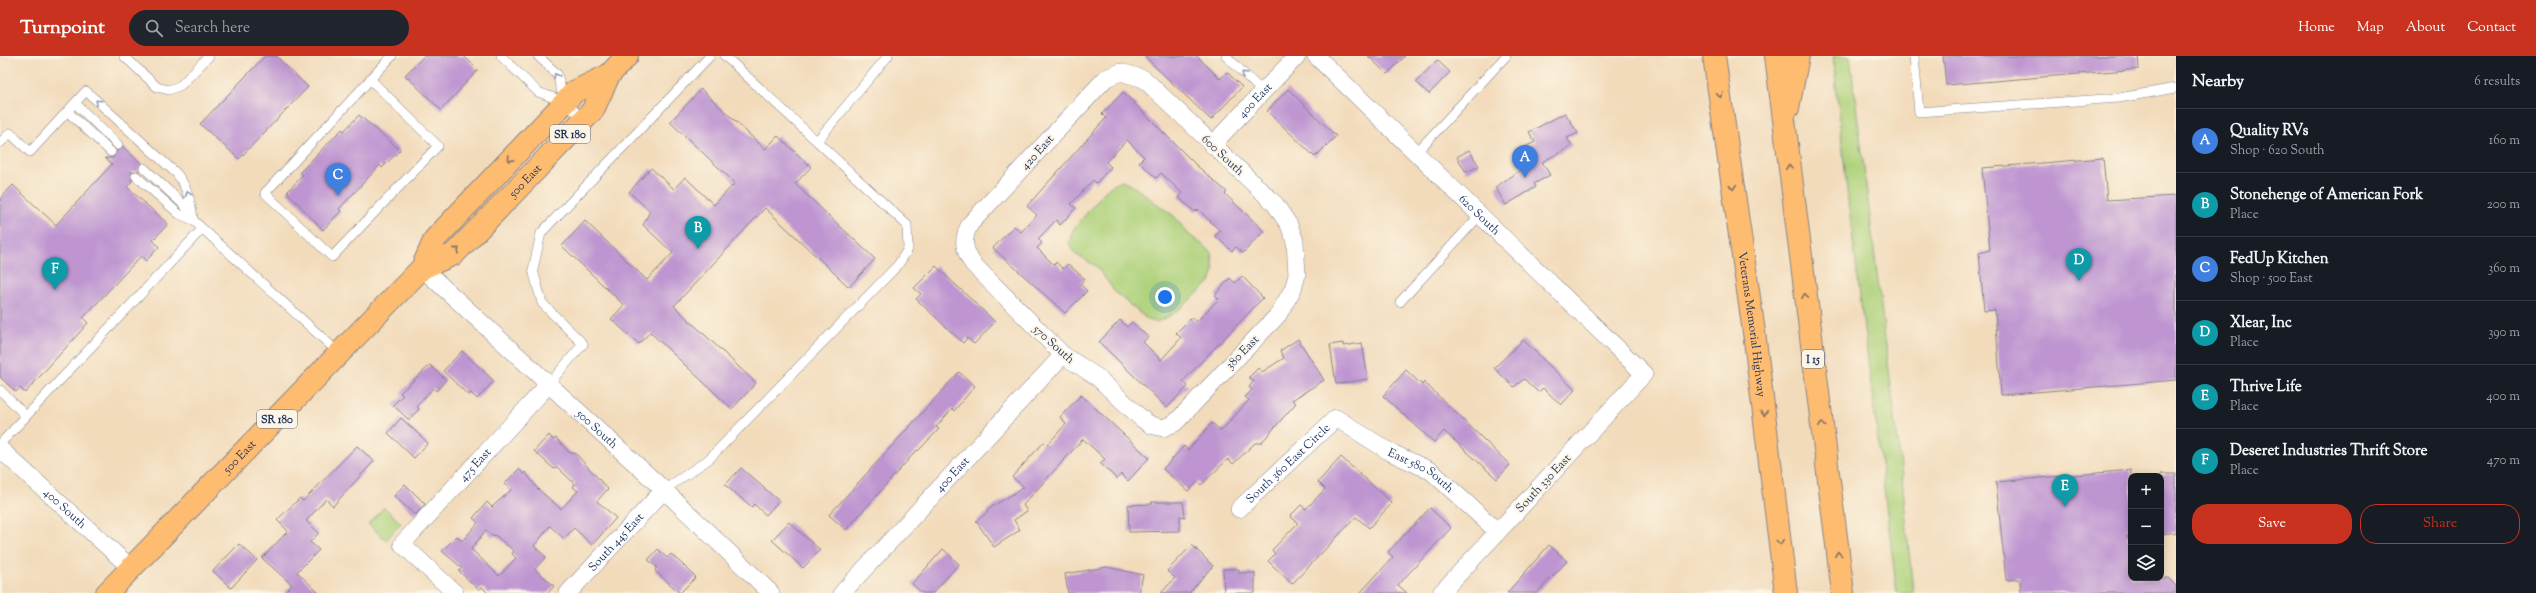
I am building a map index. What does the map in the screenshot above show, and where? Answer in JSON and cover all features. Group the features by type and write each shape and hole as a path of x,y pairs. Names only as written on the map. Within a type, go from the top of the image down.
{"main road":[{"name":"500 East","path":"422,268 454,254 584,120 593,110 609,75 627,56"},
{"name":"Veterans Memorial Highway","path":"1714,56 1754,332 1786,593"},
{"name":"I 15","path":"1776,56 1843,593"},
{"path":"1784,125 1798,56"},
{"name":"500 East","path":"107,593 422,268 435,239 574,92 609,75"}],"street":[{"name":"400 East","path":"1212,144 1297,56"},
{"name":"620 South","path":"1316,56 1644,374"},
{"name":"600 South","path":"1121,72 1144,79 1275,204 1288,225 1295,241 1298,260"},
{"name":"420 East","path":"963,242 970,224 1047,140 1106,78 1121,72"},
{"name":"570 South","path":"963,242 966,254 973,264 1063,355 1097,377 1142,419 1152,425 1162,428"},
{"name":"380 East","path":"1162,428 1175,423 1278,315 1293,289 1297,275 1298,260"},
{"name":"500 South","path":"422,268 664,490 771,593"},
{"name":"400 East","path":"842,593 1063,355"},
{"name":"South 330 East","path":"1441,593 1644,374"},
{"name":"475 East","path":"455,593 402,544 548,385"},
{"name":"East 580 South","path":"1336,418 1390,452 1431,470 1498,532"},
{"name":"South 360 East Circle","path":"1239,509 1336,418"},
{"name":"400 South","path":"0,449 131,568"},
{"name":"South 445 East","path":"568,593 664,490"}],"lane":[{"path":"124,56 158,87 169,90 181,85 209,56"},
{"path":"370,79 438,146 332,257 264,193 370,79 392,56"},
{"path":"501,56 538,92 565,102 584,120"},
{"path":"538,56 557,74 565,102"},
{"path":"548,385 583,344 542,303 533,270 541,233 710,56"},
{"path":"664,490 709,459 898,264 908,249 907,225 727,56"},
{"path":"817,141 888,56"},
{"path":"1226,56 1263,92"},
{"path":"1416,153 1506,56"},
{"path":"1914,56 1919,112 2119,98 2176,88"},
{"path":"0,143 10,133 30,152 86,92 177,174 185,186 190,200 193,220"},
{"path":"76,104 118,145"},
{"path":"68,112 111,152"},
{"path":"144,168 186,207 193,220 202,229 340,354"},
{"path":"136,176 179,214 193,220"},
{"path":"1400,302 1480,215"},
{"path":"0,444 202,229"},
{"path":"0,390 26,416"}],"green space":[{"path":"1833,56 1850,56 1901,467 1913,593 1897,593 1848,200"},
{"path":"1121,181 1130,184 1175,217 1188,234 1207,248 1212,254 1214,271 1210,282 1181,308 1166,318 1156,322 1148,320 1116,293 1096,266 1075,254 1069,242 1073,230 1105,191"},
{"path":"384,507 401,523 386,540 368,524"}],"building":[{"path":"265,56 276,56 308,87 239,159 200,124"},
{"path":"424,56 464,56 478,70 441,110 405,75"},
{"path":"1144,56 1197,56 1220,79 1227,72 1242,87 1211,120"},
{"path":"1368,56 1405,56 1387,74"},
{"path":"1943,56 2138,56 2139,69 1946,85"},
{"path":"1437,60 1450,72 1429,94 1416,82"},
{"path":"701,89 765,149 778,136 811,167 795,184 875,259 849,287 765,208 674,306 756,383 732,409 650,332 639,344 611,319 624,305 562,246 585,221 647,280 673,253 643,225 650,211 629,192 651,168 674,189 685,177 714,205 735,183 670,122"},
{"path":"1288,89 1336,136 1315,157 1267,111"},
{"path":"1123,92 1196,165 1227,192 1225,194 1264,231 1243,253 1236,247 1232,251 1215,236 1220,231 1198,209 1195,212 1178,197 1182,193 1161,173 1156,178 1139,162 1144,157 1127,140 1106,162 1111,167 1096,183 1093,180 1071,204 1076,208 1060,225 1056,220 1038,239 1042,243 1037,248 1054,265 1056,262 1063,269 1068,264 1085,279 1080,284 1087,291 1065,313 993,248 1014,226 1021,232 1037,215 1027,206 1106,118 1102,114"},
{"path":"1565,113 1578,133 1567,138 1572,146 1542,162 1550,175 1534,184 1536,187 1506,205 1495,187 1524,168 1515,152 1535,142 1529,132"},
{"path":"359,115 400,150 382,168 380,165 339,209 341,211 323,230 287,192 303,175 300,172 342,129 344,131"},
{"path":"123,147 141,163 139,171 131,172 132,181 127,187 168,224 153,240 159,247 146,261 141,256 83,318 88,323 25,393 20,388 16,392 0,377 0,199 13,185 56,225 112,164 105,158 113,158 117,151"},
{"path":"1469,150 1479,166 1466,172 1457,157"},
{"path":"2103,158 2107,200 2176,196 2176,380 2001,395 1995,310 1984,311 1979,253 1990,250 1982,168"},
{"path":"936,266 995,322 974,344 967,338 963,343 916,299 921,294 914,288"},
{"path":"1242,276 1263,298 1183,381 1188,386 1167,408 1099,342 1120,320 1127,327 1132,322 1148,337 1143,342 1161,360 1181,338 1176,333 1192,317 1196,322 1219,299 1215,295 1230,278 1235,283"},
{"path":"1298,339 1324,380 1292,400 1296,403 1261,443 1255,443 1233,464 1228,459 1201,485 1198,482 1188,491 1163,469 1184,446 1188,450 1212,423 1221,431 1249,400 1245,397 1252,390 1249,387 1254,381 1249,377 1258,368 1262,372 1284,358 1280,351"},
{"path":"1523,340 1575,390 1561,405 1543,388 1538,392 1524,379 1514,387 1494,368"},
{"path":"1343,343 1343,346 1362,343 1368,379 1336,384 1330,345"},
{"path":"462,351 494,381 477,399 471,393 468,395 443,371"},
{"path":"430,365 446,380 436,391 433,388 417,406 419,409 409,420 393,405 403,395 400,393"},
{"path":"1406,370 1422,385 1424,382 1510,465 1497,479 1444,431 1434,442 1383,396"},
{"path":"959,372 975,386 954,411 952,409 936,427 939,429 918,451 917,450 846,530 829,515"},
{"path":"1081,395 1149,458 1128,481 1121,474 1117,479 1100,463 1105,459 1083,439 1023,505 1027,511 1014,520 1020,530 994,547 976,521 988,512 987,510 1024,487 1012,477 1044,442 1047,445 1066,424 1060,417"},
{"path":"401,418 428,443 414,458 388,433"},
{"path":"549,435 553,440 556,438 569,452 576,454 608,489 597,501 616,518 592,545 574,528 564,539 550,526 534,546 546,557 535,569 554,586 548,593 488,593 482,587 479,590 459,571 462,568 442,551 457,536 462,541 478,523 473,518 487,502 492,507 511,490 504,484 519,469 524,474 525,472 538,489 561,509 578,491 573,487 575,484 557,467 554,469 534,451","holes":["486,530 493,537 495,535 514,551 512,554 516,558 499,576 471,549"]},
{"path":"357,446 374,461 333,506 326,499 306,521 319,533 310,542 319,550 297,572 319,593 284,593 292,585 262,558 288,531 277,520 300,498 303,501"},
{"path":"1341,457 1392,503 1369,528 1356,517 1292,584 1268,561 1275,554 1272,550 1298,523 1290,516 1301,505 1306,509 1325,489 1318,482"},
{"path":"741,468 779,501 766,515 754,504 752,507 725,485"},
{"path":"2131,470 2131,473 2128,473 2128,537 2126,537 2128,539 2128,581 2164,581 2164,578 2168,578 2176,586 2176,593 2021,593 2020,579 2006,580 1996,482"},
{"path":"2164,474 2176,474 2176,532 2164,534"},
{"path":"405,484 425,504 415,515 394,496"},
{"path":"1151,502 1183,502 1185,517 1180,516 1180,531 1129,532 1128,505 1153,504"},
{"path":"1430,508 1451,528 1398,585 1407,593 1360,593 1393,557 1388,552"},
{"path":"789,522 820,550 803,568 772,540"},
{"path":"239,544 257,560 231,588 213,571"},
{"path":"1192,545 1213,566 1189,593 1161,593 1175,578 1167,571"},
{"path":"1549,545 1567,561 1537,593 1507,593"},
{"path":"658,549 667,558 671,554 696,577 680,593 655,571 657,567 648,560"},
{"path":"943,549 959,564 933,593 922,593 912,584"},
{"path":"1107,567 1143,575 1139,593 1068,593 1065,574"},
{"path":"1223,569 1239,569 1239,573 1255,573 1255,593 1224,593"}],"place":[{"name":"Quality RVs","path":"1525,178"},
{"name":"FedUp Kitchen","path":"338,196"},
{"name":"Stonehenge of American Fork","path":"698,249"},
{"name":"Xlear, Inc","path":"2079,281"},
{"name":"Deseret Industries Thrift Store","path":"55,290"},
{"name":"Thrive Life","path":"2065,507"}]}
